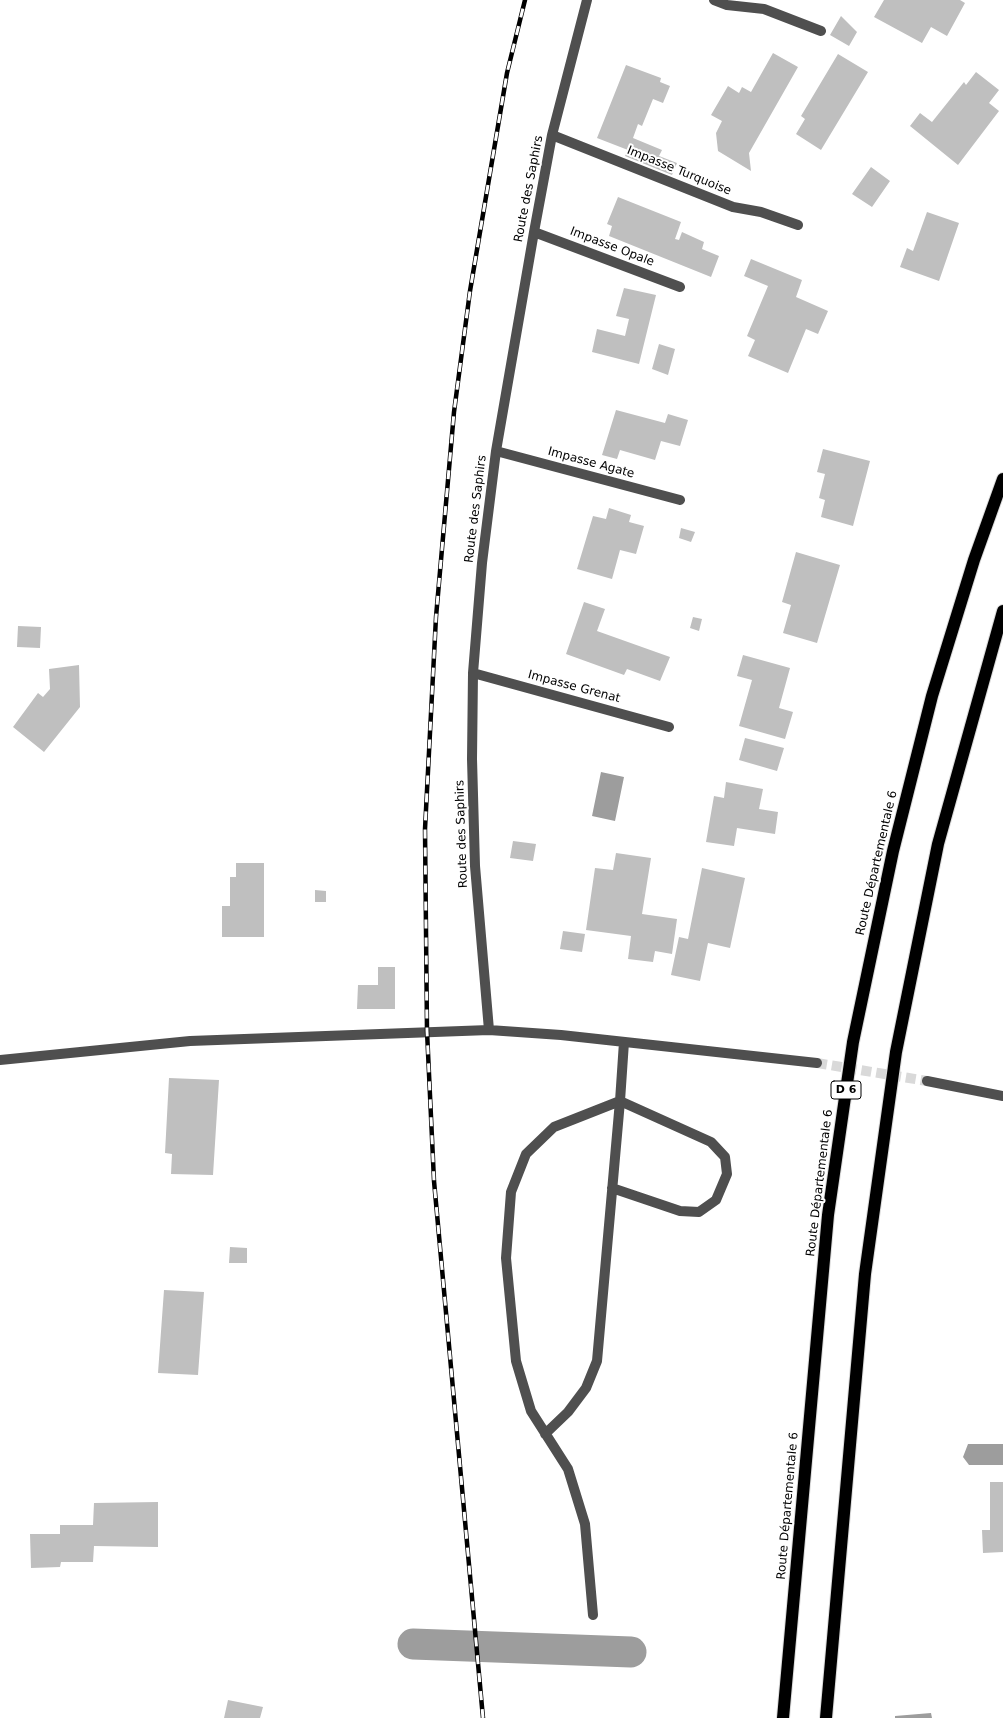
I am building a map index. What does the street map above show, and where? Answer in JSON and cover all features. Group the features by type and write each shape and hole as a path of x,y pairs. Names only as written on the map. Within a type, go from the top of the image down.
{"highway":[{"name":"Route Départementale 6","path":"783,1718 828,1216 853,1042 893,851 932,696 974,560 1003,479"},
{"path":"826,1718 865,1274 896,1052 938,844 1003,611"}],"street":[{"name":"Route des Saphirs","path":"488,1030 475,866 472,759 473,672 482,563 496,451 552,135 588,0"},
{"path":"714,0 727,5 764,9 821,31"},
{"name":"Impasse Turquoise","path":"552,135 733,207 761,212 798,225"},
{"name":"Impasse Opale","path":"534,232 680,287"},
{"name":"Impasse Agate","path":"496,451 680,500"},
{"name":"Impasse Grenat","path":"473,672 669,727"},
{"path":"0,1060 190,1041 488,1030 624,1042 817,1063"},
{"path":"545,1434 568,1412 586,1388 597,1361 624,1042"},
{"path":"927,1081 1003,1096"},
{"path":"592,1614 585,1524 568,1469 531,1411 516,1361 506,1258 511,1192 526,1154 554,1126 620,1101 711,1142 726,1157 727,1174 716,1200 699,1212 680,1211 612,1188"}],"shaded area":[{"path":"601,772 624,777 615,821 592,816"},
{"path":"968,1444 1003,1444 1003,1465 969,1465 963,1457"},
{"path":"931,1713 932,1718 895,1718 895,1716"}],"building":[{"path":"884,0 960,0 965,3 947,36 931,27 922,43 874,17"},
{"path":"841,16 857,32 849,46 830,35"},
{"path":"773,53 798,67 749,153 751,171 718,151 716,133 722,121 711,115 728,86 739,93 742,87 751,92"},
{"path":"838,54 868,72 821,150 796,134 805,119 801,116"},
{"path":"626,65 661,78 660,82 670,86 663,103 653,99 642,126 638,124 633,138 662,150 659,156 677,163 672,175 625,156 628,150 597,138"},
{"path":"976,72 999,90 989,103 999,111 958,165 910,126 920,113 932,122 964,82 966,85"},
{"path":"871,167 890,181 872,207 852,194"},
{"path":"618,197 681,222 675,239 679,240 682,232 704,242 702,249 719,256 711,277 609,236 612,226 607,224"},
{"path":"927,212 959,223 939,281 900,267 907,248 913,251"},
{"path":"751,259 802,280 796,297 828,311 818,334 806,329 788,373 748,356 755,340 747,336 768,286 744,276"},
{"path":"624,288 656,295 639,364 592,352 597,329 625,336 629,319 616,316"},
{"path":"659,344 675,349 668,375 652,369"},
{"path":"616,410 665,423 668,414 688,420 680,446 661,441 655,460 620,450 617,459 602,455"},
{"path":"823,449 870,461 853,526 821,517 825,500 819,498 825,474 817,472"},
{"path":"609,508 631,515 629,522 644,526 636,554 620,550 612,579 577,569 593,516 606,519"},
{"path":"681,528 695,532 691,542 679,538"},
{"path":"796,552 840,565 817,643 783,633 791,605 782,602"},
{"path":"584,602 605,609 597,631 670,657 660,681 627,669 624,675 566,654"},
{"path":"693,617 702,619 699,631 690,628"},
{"path":"18,626 41,627 40,648 17,647"},
{"path":"743,655 790,668 779,708 793,712 785,739 739,726 752,680 737,676"},
{"path":"79,665 80,707 44,752 13,727 38,693 43,697 50,689 49,669"},
{"path":"745,738 784,748 777,771 739,760"},
{"path":"726,782 763,789 759,809 778,812 775,834 737,828 734,846 706,842 714,796 724,798"},
{"path":"513,841 536,844 533,861 510,858"},
{"path":"616,853 651,858 642,914 677,919 672,954 655,951 653,962 628,959 631,936 586,930 595,868 613,870"},
{"path":"236,863 264,863 264,937 222,937 222,906 230,906 230,877 236,877"},
{"path":"702,868 745,878 730,948 708,943 700,981 671,975 679,937 688,939"},
{"path":"315,890 326,891 326,902 315,902"},
{"path":"563,931 585,934 582,952 560,949"},
{"path":"378,967 395,967 395,1009 357,1009 358,985 378,985"},
{"path":"169,1078 219,1080 213,1175 171,1174 172,1154 165,1153"},
{"path":"230,1247 247,1248 247,1263 229,1263"},
{"path":"164,1290 204,1292 198,1375 158,1373"},
{"path":"990,1482 1003,1482 1003,1552 983,1553 982,1530 990,1530"},
{"path":"158,1502 158,1547 94,1546 93,1562 61,1562 60,1567 31,1568 30,1534 60,1534 60,1525 93,1525 94,1503"},
{"path":"228,1700 263,1707 260,1718 224,1718"}],"waterway":[{"path":"413,1644 631,1652"}],"tunnel":[{"path":"817,1063 927,1081"}],"railway":[{"path":"483,1718 434,1181 427,1031 425,829 436,617 454,412 470,291 507,73 525,0"}]}
